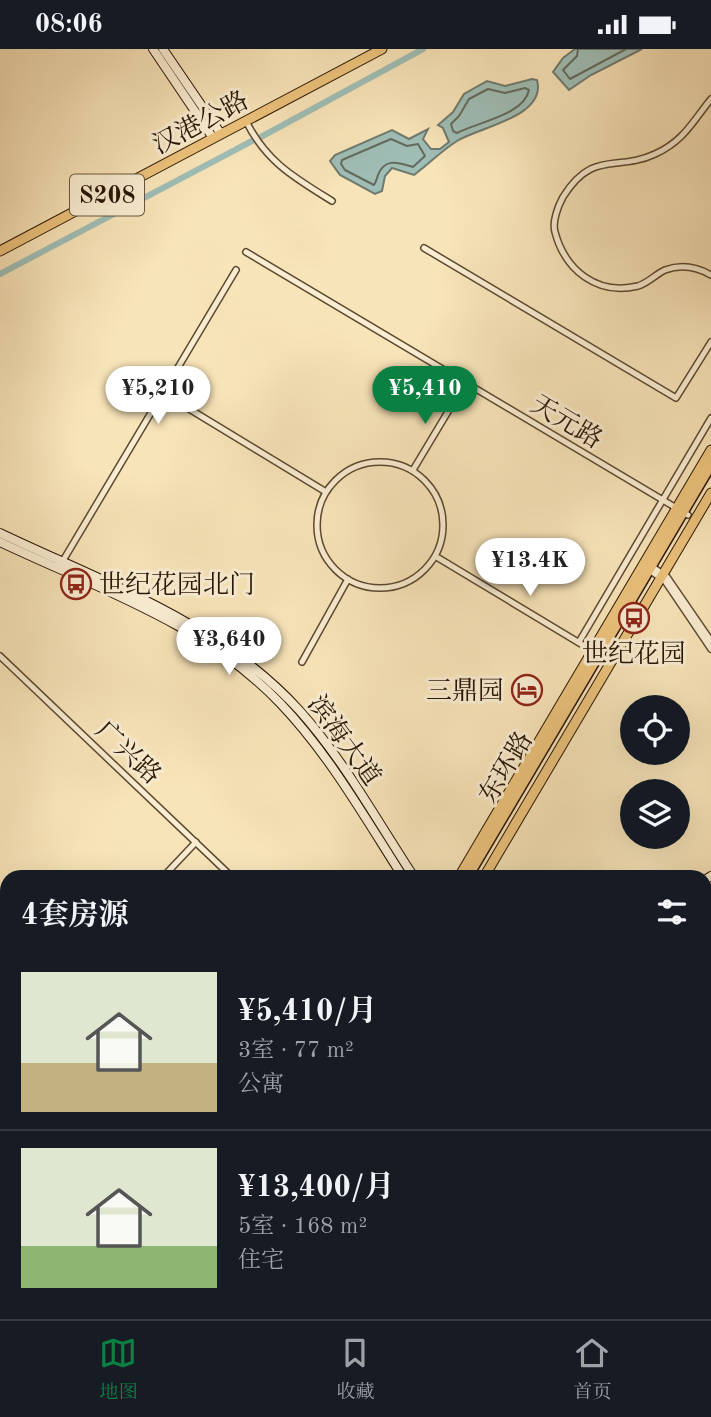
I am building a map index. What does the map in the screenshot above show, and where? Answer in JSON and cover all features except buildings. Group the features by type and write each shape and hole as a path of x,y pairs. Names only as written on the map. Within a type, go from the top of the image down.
{"highway":[{"name":"东环路","path":"471,870 653,569 711,464"},
{"name":"东环路","path":"683,512 711,477"},
{"name":"东环路","path":"479,870 601,656"}],"main road":[{"path":"153,49 216,134"},
{"path":"163,49 216,134"},
{"name":"汉港公路","path":"0,249 372,49"},
{"name":"汉港公路","path":"216,134 246,121 382,49"},
{"path":"683,512 711,450"},
{"path":"653,569 711,493"},
{"name":"滨海大道","path":"0,533 181,627 219,651 252,677 284,707 316,745 398,870"},
{"name":"滨海大道","path":"0,542 194,626 226,645 264,675 322,738 409,870"},
{"path":"463,870 601,656"},
{"path":"488,870 601,656"}],"street":[{"path":"711,99 695,123 678,139 655,154 606,163 573,181 560,202 554,226 559,249 575,272 614,289 640,285 666,270 687,267 711,275"},
{"path":"246,121 272,161 332,201"},
{"path":"424,248 676,398 711,342"},
{"name":"天元路","path":"246,252 683,512"},
{"path":"60,566 236,270"},
{"path":"163,393 326,492"},
{"path":"413,470 458,395"},
{"path":"579,642 711,418"},
{"path":"375,461 395,463 413,470 430,485 440,504 444,526 440,547 435,556 429,566 412,580 391,587 369,587 348,579 333,567 322,550 317,530 319,510 326,492 339,477 356,466 375,461"},
{"path":"435,556 601,656"},
{"path":"653,569 711,641"},
{"path":"653,569 711,649"},
{"path":"302,662 348,579"},
{"name":"广兴路","path":"0,656 225,870"},
{"path":"0,669 6,662"},
{"path":"170,870 196,842"}],"water":[{"path":"575,49 642,49 591,75 569,90 553,72 563,58"},
{"path":"537,80 537,93 532,103 522,112 457,141 414,175 392,168 385,176 382,191 375,194 340,175 330,161 335,155 392,130 409,139 428,129 423,139 431,149 440,149 449,142 443,128 438,125 453,112 464,94 487,81 505,86"}],"waterway":[{"path":"259,138 423,49"},
{"path":"0,274 252,141"}],"place":[{"name":"世纪花园北门","path":"76,584"},
{"name":"世纪花园","path":"634,618"},
{"name":"三鼎园","path":"527,690"}]}
